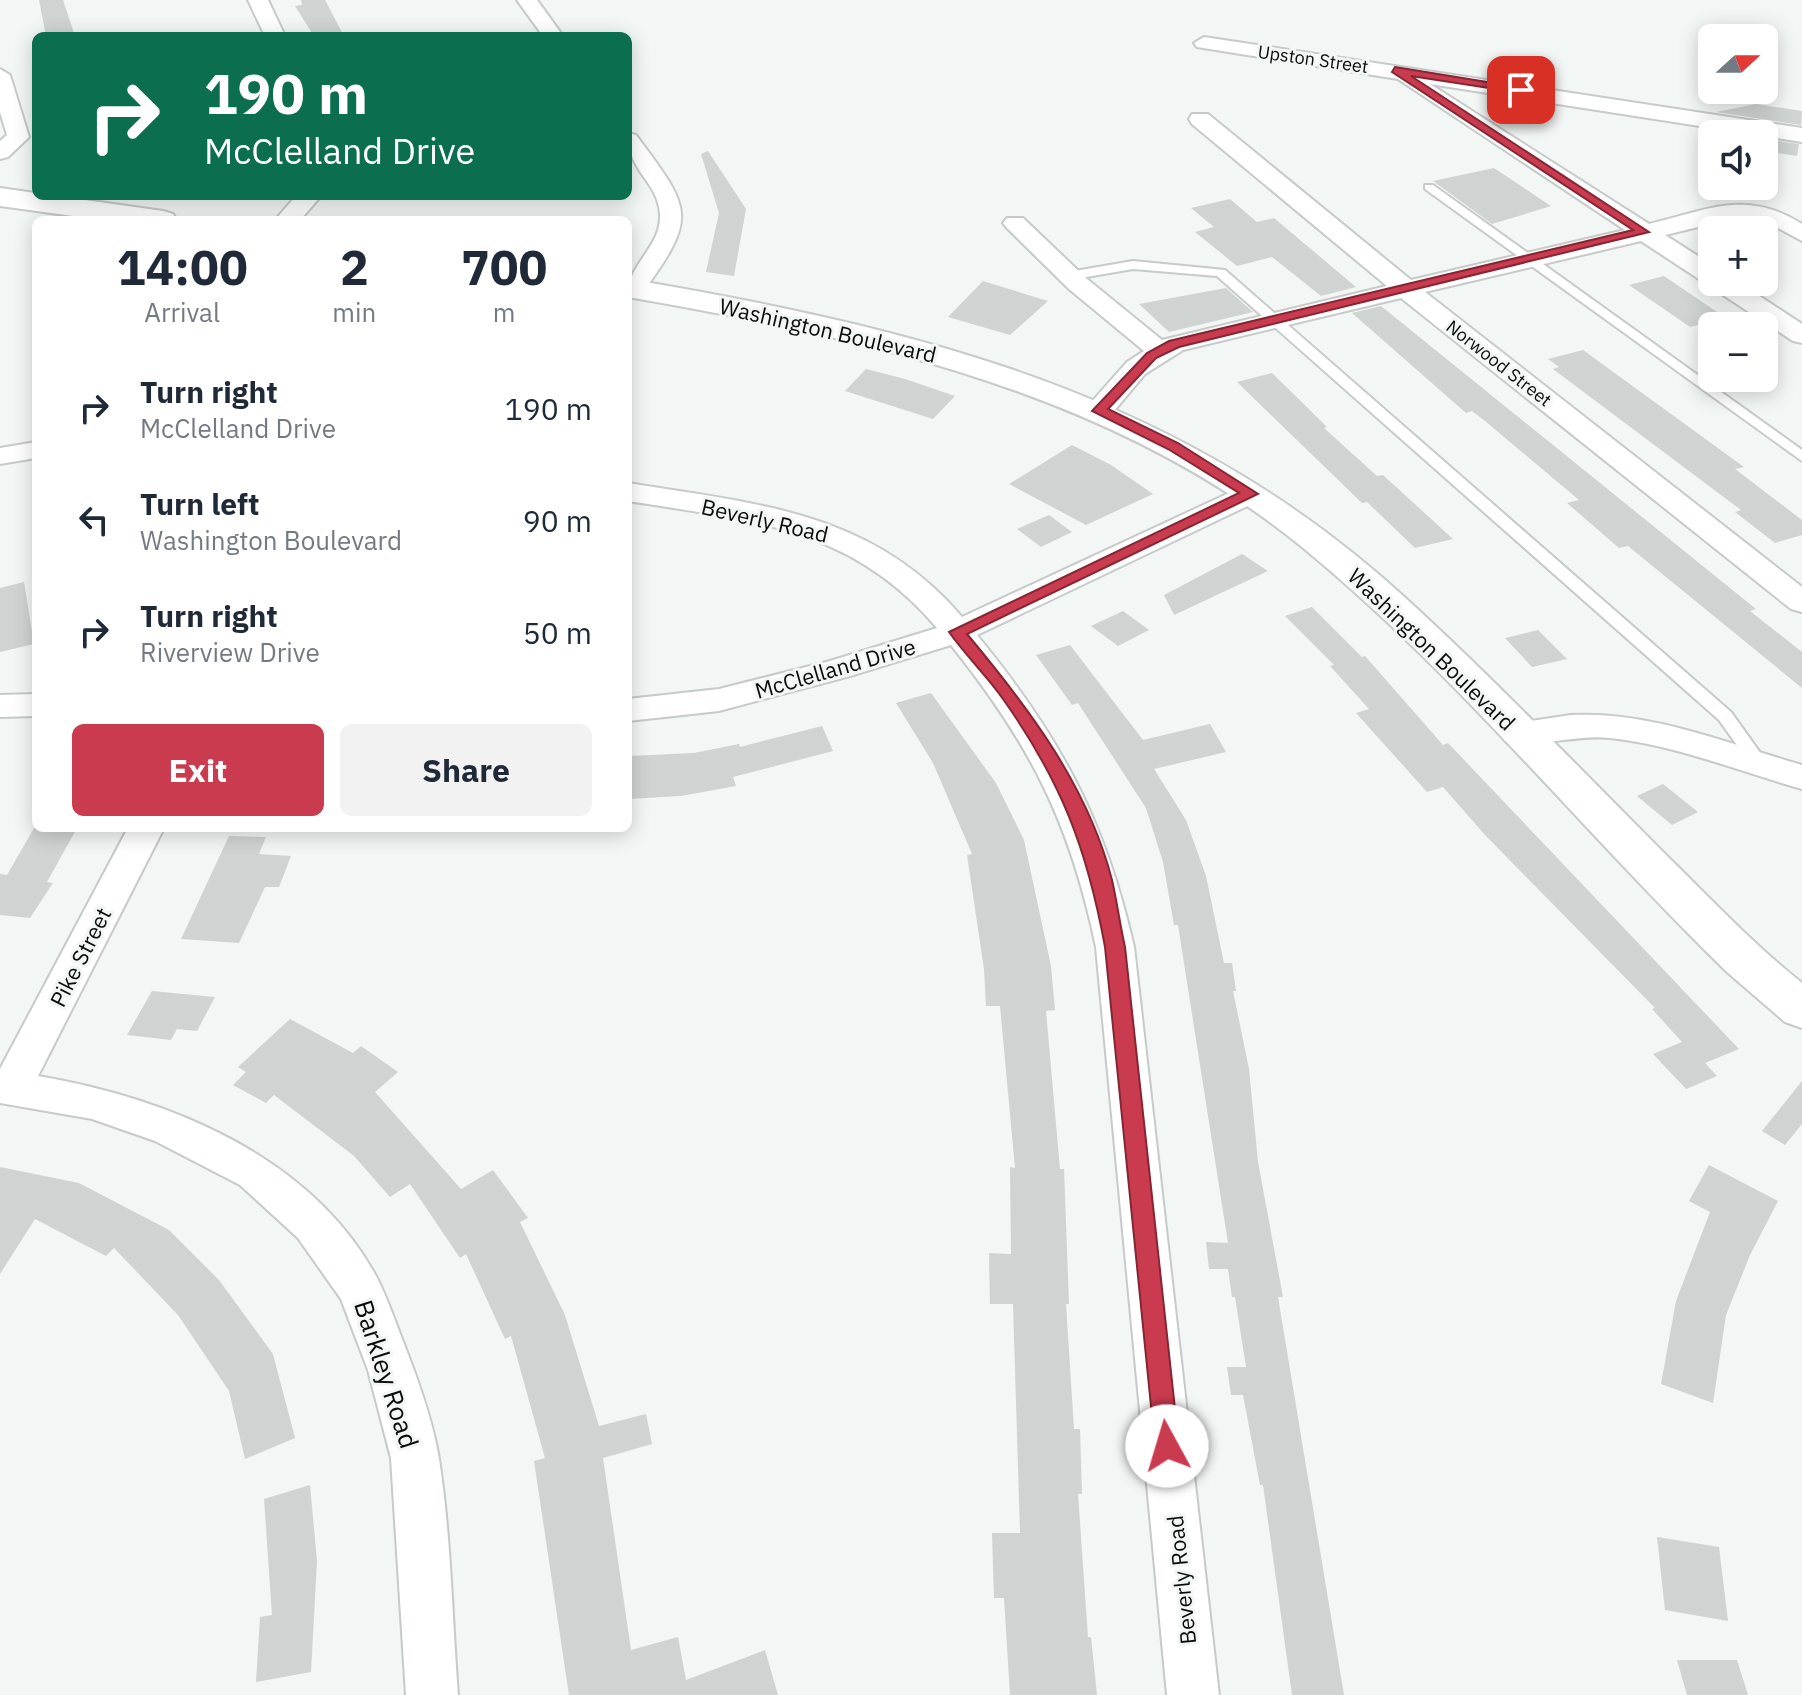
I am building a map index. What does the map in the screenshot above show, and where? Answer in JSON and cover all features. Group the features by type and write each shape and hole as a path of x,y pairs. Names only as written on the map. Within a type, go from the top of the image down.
{"street":[{"path":"258,0 273,32"},
{"path":"527,0 550,32"},
{"name":"Upston Street","path":"1204,43 1802,135"},
{"path":"1395,70 1698,267"},
{"path":"0,75 18,137 0,152"},
{"name":"Norwood Street","path":"1200,119 1407,290 1802,602"},
{"path":"632,146 670,198 675,214 661,252 632,287"},
{"path":"0,197 135,216"},
{"path":"291,216 305,200"},
{"path":"1099,411 1136,368 1174,344 1744,209 1770,214 1802,234"},
{"path":"1015,223 1069,276 1160,351"},
{"name":"Washington Boulevard","path":"632,288 884,338 1011,376 1160,439 1250,494 1306,533 1394,607 1730,946 1802,1009"},
{"path":"1742,296 1802,335"},
{"path":"0,456 32,451"},
{"name":"Beverly Road","path":"632,493 794,524 838,538 897,568 929,596 1008,693 1052,761 1083,823 1102,879 1115,947 1193,1695"},
{"name":"McClelland Drive","path":"632,710 719,700 839,669 957,632 1250,494"},
{"path":"0,706 32,705"},
{"path":"1517,733 1567,725 1607,726 1802,777"},
{"name":"Pike Street","path":"7,1086 144,832"},
{"name":"Barkley Road","path":"7,1086 93,1102 170,1129 255,1172 313,1225 359,1288 391,1370 415,1458 432,1695"}],"lane":[{"path":"1429,187 1802,457"},
{"path":"1069,276 1133,265 1221,273 1725,716 1760,765"}],"building":[{"path":"39,0 63,0 74,32 45,32"},
{"path":"301,0 325,0 342,32 311,32 295,6 302,5"},
{"path":"1756,104 1802,111 1801,125 1716,112"},
{"path":"1778,141 1799,144 1797,156 1778,153"},
{"path":"708,151 746,209 734,276 706,272 719,213 701,154"},
{"path":"1494,168 1551,206 1492,224 1433,181"},
{"path":"1230,199 1257,222 1274,218 1356,287 1321,296 1272,257 1237,266 1195,232 1214,227 1191,208"},
{"path":"1664,276 1717,312 1698,312 1698,325 1690,327 1629,285"},
{"path":"983,281 1048,301 1010,335 948,317"},
{"path":"1226,288 1253,312 1169,332 1139,304"},
{"path":"1381,306 1756,609 1750,611 1802,652 1802,688 1628,546 1619,548 1567,503 1579,500 1485,421 1472,411 1466,413 1352,313"},
{"path":"1583,350 1744,467 1735,469 1802,520 1802,535 1775,543 1735,512 1741,510 1553,369 1559,367 1548,359"},
{"path":"866,369 955,396 933,419 845,391"},
{"path":"1272,373 1327,427 1324,428 1377,476 1383,475 1453,539 1415,548 1367,502 1362,503 1237,382"},
{"path":"1072,445 1111,465 1153,494 1086,525 1009,484"},
{"path":"1049,515 1072,532 1041,547 1017,529"},
{"path":"1242,554 1268,571 1174,615 1164,595"},
{"path":"24,582 32,644 0,652 0,588"},
{"path":"1312,607 1362,657 1365,656 1443,745 1448,743 1739,1049 1705,1063 1717,1076 1686,1089 1653,1054 1682,1042 1652,1009 1655,1008 1485,835 1443,787 1427,792 1356,713 1369,709 1330,666 1334,665 1285,616"},
{"path":"1123,611 1149,630 1118,646 1091,626"},
{"path":"1538,630 1567,659 1532,667 1505,638"},
{"path":"1070,645 1143,740 1210,724 1226,752 1154,769 1186,820 1206,876 1224,963 1232,963 1236,991 1233,991 1249,1069 1258,1162 1283,1297 1278,1297 1344,1695 1292,1695 1263,1485 1260,1485 1243,1395 1231,1395 1227,1367 1246,1367 1235,1297 1232,1297 1228,1269 1209,1269 1206,1242 1228,1243 1178,925 1174,925 1163,862 1146,808 1078,703 1072,705 1036,655"},
{"path":"931,693 996,783 1024,840 1051,966 1055,1010 1046,1011 1060,1169 1064,1169 1069,1304 1066,1304 1074,1429 1080,1429 1082,1494 1078,1494 1088,1637 1091,1637 1097,1695 1010,1695 1004,1598 994,1598 992,1533 1020,1533 1013,1304 990,1304 989,1253 1011,1254 1010,1167 1015,1168 1000,1006 986,1006 984,969 967,855 972,854 933,763 896,703"},
{"path":"822,726 833,751 733,777 736,786 681,796 632,799 632,756 694,753 739,744 740,747"},
{"path":"1663,784 1698,812 1672,825 1637,796"},
{"path":"32,831 75,832 47,882 53,883 30,918 0,915 0,874 7,875"},
{"path":"229,836 266,837 259,854 291,856 279,887 265,887 239,943 181,939"},
{"path":"152,991 215,997 197,1031 177,1029 171,1040 127,1035"},
{"path":"290,1019 353,1053 361,1046 398,1072 375,1092 461,1189 493,1170 528,1218 520,1222 565,1315 599,1426 646,1414 652,1444 603,1458 631,1650 678,1637 686,1680 765,1650 778,1695 569,1695 534,1461 545,1458 511,1336 505,1339 466,1254 460,1258 410,1184 390,1197 354,1156 274,1095 266,1103 233,1085 246,1072 238,1067"},
{"path":"1802,1081 1802,1124 1785,1145 1762,1131"},
{"path":"1709,1165 1778,1201 1750,1255 1726,1315 1713,1403 1661,1384 1676,1301 1710,1212 1689,1201"},
{"path":"0,1167 79,1183 169,1230 219,1280 273,1354 295,1438 245,1459 229,1391 178,1315 114,1248 106,1256 35,1219 0,1274"},
{"path":"310,1485 317,1561 311,1672 256,1682 260,1617 272,1615 264,1499"},
{"path":"1657,1537 1719,1547 1728,1621 1665,1610"},
{"path":"1677,1660 1737,1660 1748,1695 1687,1695"}],"route":[{"path":"1167,1446 1115,947 1102,879 1083,823 1052,761 1008,693 957,632 1250,494 1173,446 1099,411 1151,355 1174,344 1643,232 1395,70 1521,90"}]}
